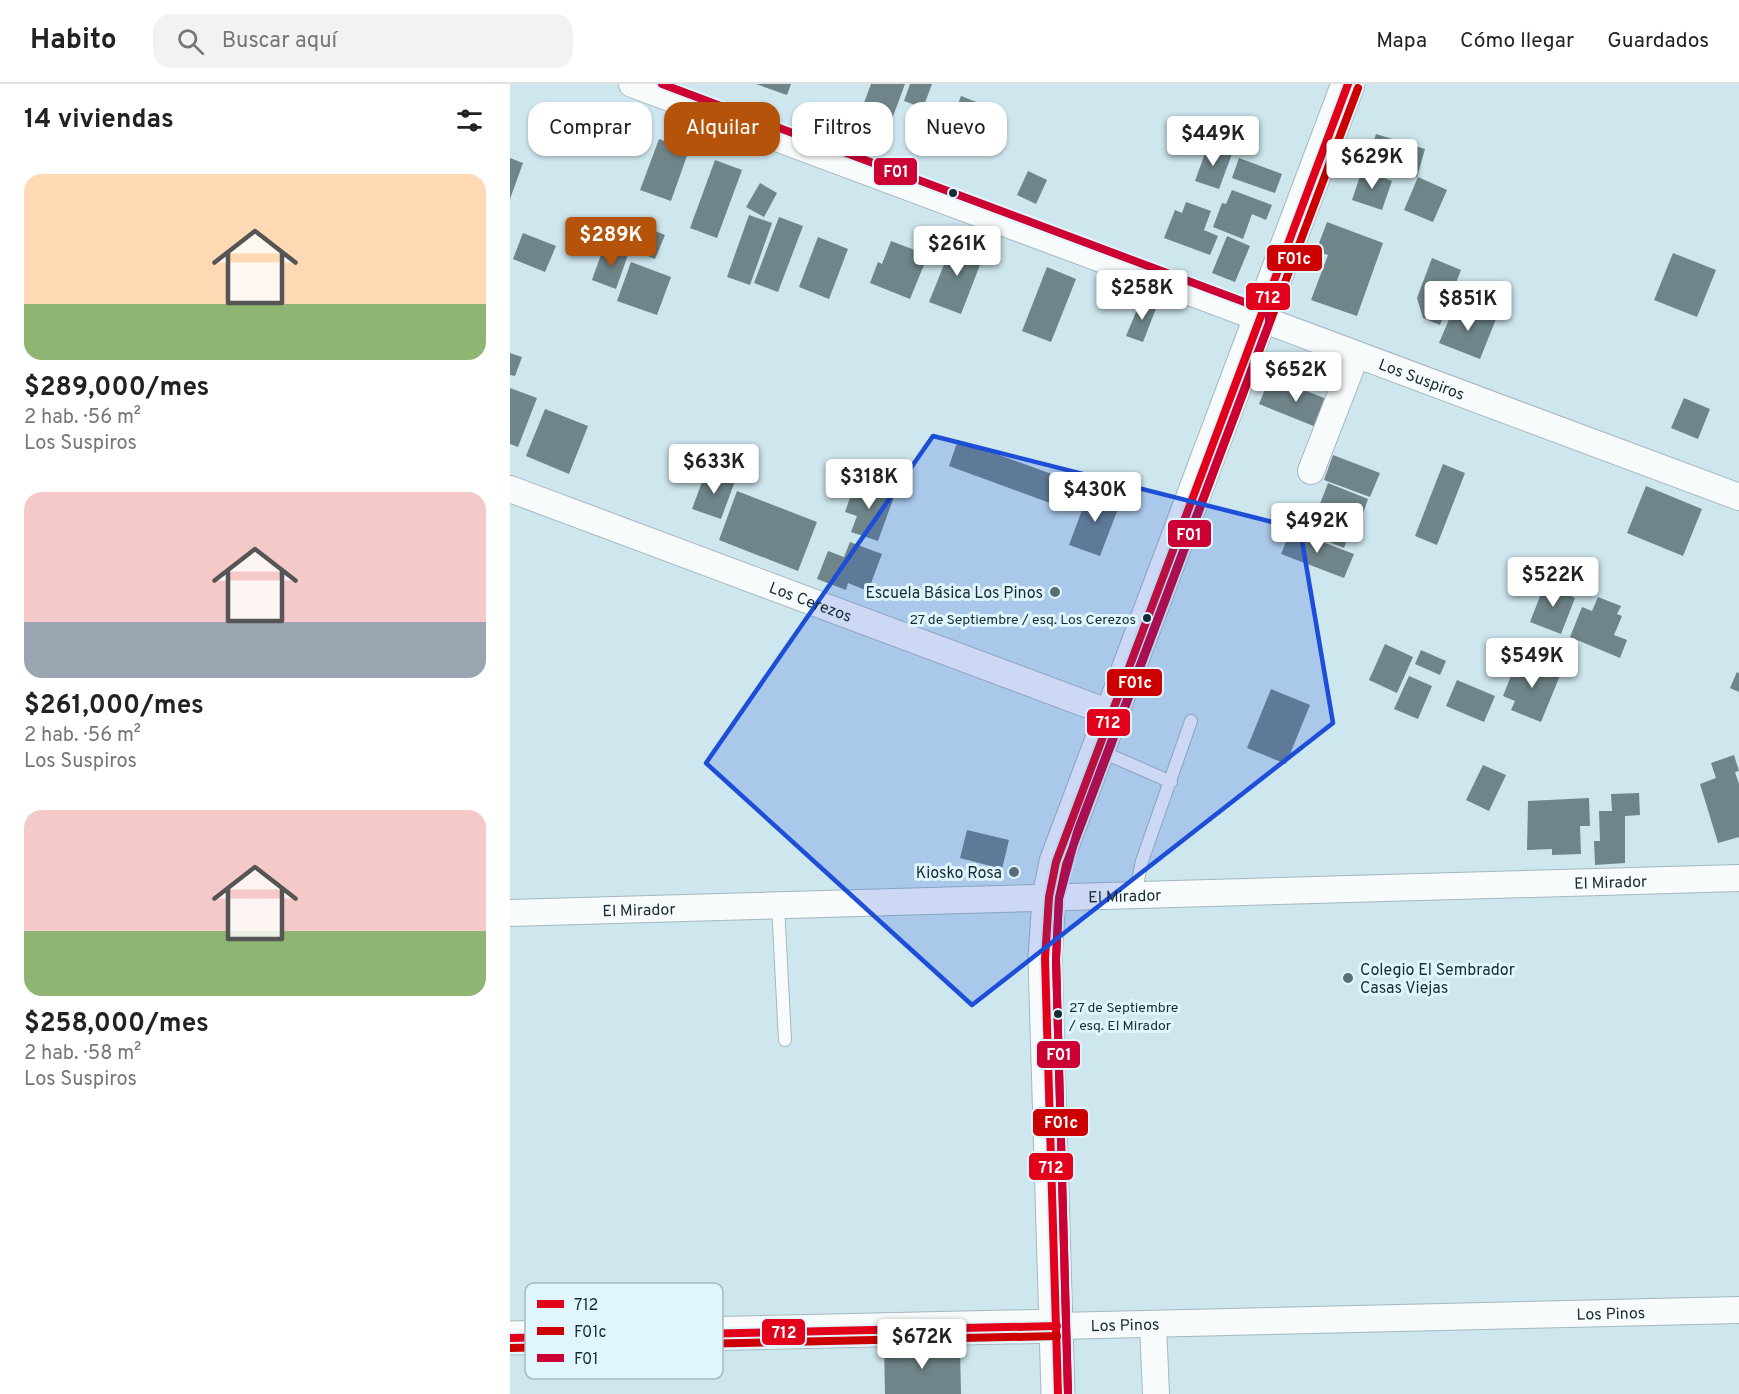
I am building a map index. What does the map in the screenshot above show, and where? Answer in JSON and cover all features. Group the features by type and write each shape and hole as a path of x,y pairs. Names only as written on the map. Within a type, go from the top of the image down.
{"street":[{"name":"Los Suspiros","path":"632,84 1739,497"},
{"path":"1058,1394 1045,959 1049,897 1063,840 1348,84"},
{"path":"1311,471 1356,355"},
{"name":"Los Cerezos","path":"510,489 1110,713"},
{"name":"El Mirador","path":"510,913 1739,878"},
{"name":"Los Pinos","path":"723,1333 1739,1310"},
{"path":"1153,1324 1156,1394"},
{"name":"Los Pinos","path":"510,1338 525,1338"}],"lane":[{"path":"1135,894 1142,861 1172,782 1191,721"},
{"path":"1097,750 1172,782"},
{"path":"778,905 785,1040"}],"highlighted area":[{"path":"933,436 1300,529 1333,723 972,1005 706,763"}],"building":[{"path":"756,84 791,84 787,95"},
{"path":"871,84 905,84 893,116 893,102 864,102"},
{"path":"910,84 932,84 925,102 904,101"},
{"path":"961,96 976,102 959,102"},
{"path":"1376,134 1425,149 1417,177 1368,162"},
{"path":"659,139 664,141 664,156 687,156 671,201 640,190"},
{"path":"1208,145 1232,154 1219,189 1195,181"},
{"path":"510,158 523,163 510,199"},
{"path":"1239,158 1282,174 1275,193 1232,178"},
{"path":"715,160 742,170 717,238 690,228"},
{"path":"1362,170 1392,181 1382,210 1352,200"},
{"path":"1028,171 1047,180 1036,204 1017,195"},
{"path":"1418,177 1447,190 1433,222 1404,210"},
{"path":"760,183 777,193 764,217 746,207"},
{"path":"1232,190 1272,205 1266,220 1252,214 1243,239 1213,227 1222,203 1226,204"},
{"path":"1186,202 1211,211 1204,230 1218,236 1210,255 1164,238 1175,210 1182,213"},
{"path":"749,215 772,223 750,285 727,277"},
{"path":"779,217 803,226 778,292 754,283"},
{"path":"1327,222 1383,243 1357,316 1311,300 1328,255 1316,251"},
{"path":"648,228 665,235 655,259 638,252"},
{"path":"523,233 556,246 545,272 513,259"},
{"path":"1227,236 1250,246 1235,282 1212,273"},
{"path":"818,237 848,249 829,299 799,287"},
{"path":"954,240 985,252 961,314 929,302"},
{"path":"891,241 928,255 910,299 870,283 878,262 882,264"},
{"path":"614,247 629,252 616,289 592,280 602,252 610,256"},
{"path":"1673,253 1716,270 1697,317 1654,300"},
{"path":"1432,258 1461,270 1440,325 1423,318 1417,298"},
{"path":"631,262 671,277 657,315 617,301"},
{"path":"1047,267 1076,279 1051,342 1022,331"},
{"path":"1141,300 1157,306 1143,342 1126,336"},
{"path":"1462,306 1496,319 1480,359 1439,343 1450,317 1457,319"},
{"path":"510,353 522,357 515,376 510,375"},
{"path":"1284,356 1326,373 1319,391 1276,374"},
{"path":"1270,377 1332,401 1321,429 1259,404"},
{"path":"510,388 537,398 518,447 510,444"},
{"path":"1684,398 1710,409 1698,439 1671,428"},
{"path":"545,409 588,426 569,474 526,456"},
{"path":"958,440 1071,481 1061,507 949,466"},
{"path":"1333,455 1380,473 1370,497 1324,480"},
{"path":"1443,464 1465,473 1437,545 1415,536"},
{"path":"706,471 735,481 721,519 692,509"},
{"path":"856,481 895,494 878,541 851,532 857,516 845,512"},
{"path":"1328,483 1368,499 1359,525 1318,509"},
{"path":"1646,486 1702,509 1683,556 1627,533"},
{"path":"1090,489 1121,501 1100,556 1069,545"},
{"path":"737,491 817,522 798,571 719,540"},
{"path":"1328,514 1353,524 1344,548 1319,538"},
{"path":"1291,530 1354,554 1344,578 1281,554"},
{"path":"850,542 882,554 868,591 848,583 846,590 817,579 828,551 844,557"},
{"path":"1546,581 1568,589 1566,594 1575,598 1561,634 1530,622"},
{"path":"1598,597 1621,606 1617,614 1622,616 1614,635 1627,640 1620,658 1570,637 1582,607 1592,611"},
{"path":"1385,644 1413,657 1397,693 1369,680"},
{"path":"1421,650 1446,661 1440,675 1415,664"},
{"path":"1531,660 1561,673 1541,722 1511,710 1515,701 1503,696 1516,663 1527,668"},
{"path":"1737,672 1739,673 1739,692 1730,688"},
{"path":"1409,676 1432,686 1418,719 1394,709"},
{"path":"1457,680 1495,696 1484,722 1446,706"},
{"path":"1271,689 1310,705 1286,764 1247,748"},
{"path":"1734,755 1739,771 1735,772 1739,784 1739,837 1718,843 1700,784 1716,778 1711,763"},
{"path":"1483,765 1506,775 1489,811 1466,800"},
{"path":"1639,793 1640,815 1625,816 1625,863 1595,865 1594,841 1600,841 1599,811 1612,811 1611,794"},
{"path":"1589,798 1590,826 1580,826 1581,854 1552,855 1552,849 1527,850 1528,801"},
{"path":"967,830 1009,840 1002,869 960,858"},
{"path":"884,1345 960,1348 961,1394 885,1394"}],"transit line":[{"name":"F01","path":"662,84 1263,309 1269,316 1269,323 1077,832 1059,899 1056,959 1068,1394"},
{"name":"712","path":"1058,1394 1045,959 1049,897 1056,862 1348,84"},
{"name":"F01c","path":"1068,1394 1056,959 1059,898 1066,865 1358,88"},
{"name":"712","path":"723,1333 1057,1326"},
{"name":"F01c","path":"723,1343 1057,1336"},
{"name":"712","path":"510,1338 525,1338"},
{"name":"F01c","path":"510,1348 525,1348"}],"place":[{"name":"Escuela Básica Los Pinos","path":"1055,592"},
{"name":"27 de Septiembre / esq. Los Cerezos","path":"1147,618"},
{"name":"Kiosko Rosa","path":"1014,872"},
{"name":"Colegio El Sembrador Casas Viejas","path":"1348,978"},
{"name":"27 de Septiembre / esq. El Mirador","path":"1058,1014"}]}
